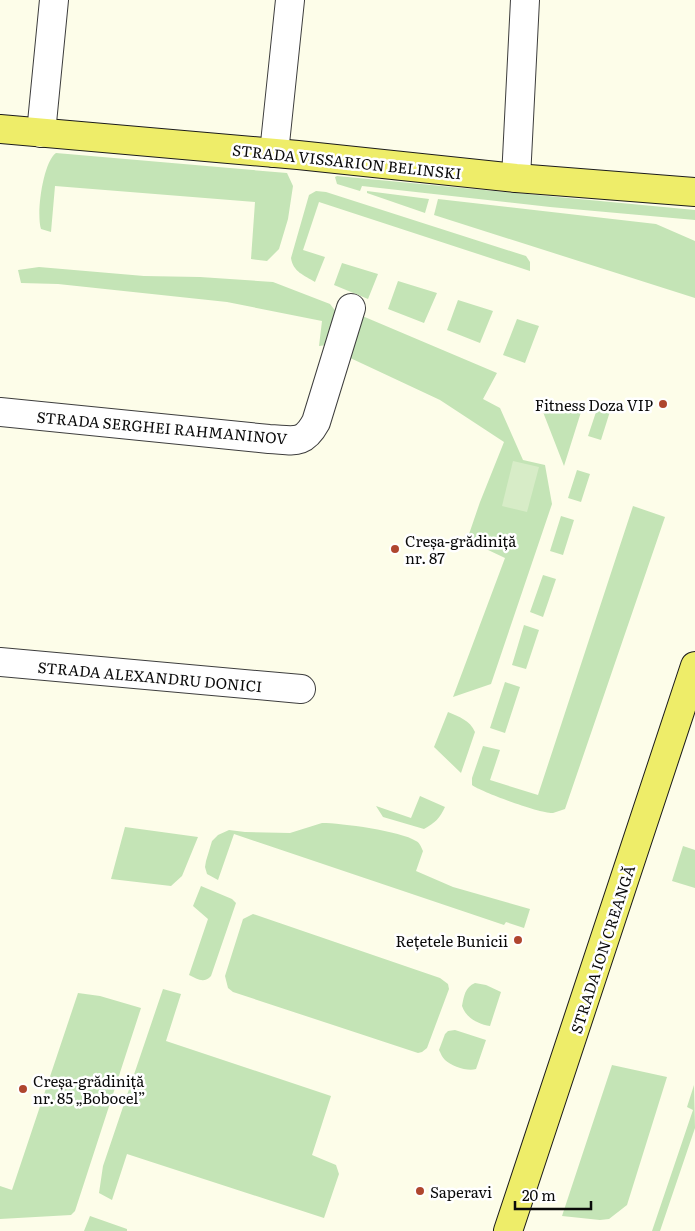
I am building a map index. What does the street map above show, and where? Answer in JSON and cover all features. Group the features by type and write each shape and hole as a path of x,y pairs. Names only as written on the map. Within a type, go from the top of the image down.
{"main road":[{"name":"STRADA VISSARION BELINSKI","path":"0,129 274,153 516,178 695,192"},
{"name":"STRADA ION CREANGĂ","path":"508,1231 695,666"}],"street":[{"path":"41,133 54,0"},
{"path":"274,153 290,0"},
{"path":"516,178 525,0"},
{"name":"STRADA SERGHEI RAHMANINOV","path":"0,412 269,439 297,440 309,435 316,422 351,308"},
{"name":"STRADA ALEXANDRU DONICI","path":"0,662 301,689"}],"green space":[{"path":"56,153 287,173 293,186 288,219 279,249 267,261 251,259 255,202 55,186 51,232 41,229 39,212 44,177 51,158"},
{"path":"335,177 695,210 695,220 550,207 362,186 360,191 337,184"},
{"path":"316,191 326,192 526,256 530,262 530,271 319,202 303,250 325,257 315,282 294,267 291,258 309,195"},
{"path":"367,191 429,199 425,213 367,193"},
{"path":"438,199 656,224 695,241 695,298 434,215"},
{"path":"342,263 378,274 368,299 334,285"},
{"path":"39,267 144,276 200,277 273,282 330,304 337,313 327,345 319,346 322,321 227,302 58,284 21,283 18,270"},
{"path":"398,281 437,293 424,323 388,309"},
{"path":"458,300 493,311 480,343 447,330"},
{"path":"360,315 497,373 483,399 500,408 523,460 545,465 552,504 491,684 453,697 505,558 467,540 504,442 440,400 346,356"},
{"path":"517,319 539,326 525,363 503,355"},
{"path":"550,401 581,412 564,466 543,412 543,407"},
{"path":"612,405 601,440 588,436 597,409"},
{"path":"513,461 539,467 527,512 502,506"},
{"path":"577,470 590,474 581,502 568,498"},
{"path":"633,506 665,517 565,809 553,813 537,810 512,802 472,785 472,778 483,746 500,750 490,780 538,795"},
{"path":"561,516 574,520 563,555 550,551"},
{"path":"543,575 556,579 543,617 530,612"},
{"path":"524,625 539,630 526,669 512,665"},
{"path":"505,682 520,687 505,733 490,728"},
{"path":"448,712 467,722 475,732 461,773 434,747"},
{"path":"420,796 445,807 437,820 424,829 383,817 376,806 411,818"},
{"path":"322,823 343,824 385,831 416,841 423,851 416,871 453,887 530,909 524,928 506,922 504,925 234,834 218,880 207,874 205,867 212,841 218,835 229,830 290,833"},
{"path":"125,827 198,837 182,876 171,886 111,879"},
{"path":"683,846 695,850 695,888 672,881"},
{"path":"201,886 232,899 236,903 211,976 206,980 189,975 208,919 193,906"},
{"path":"253,914 440,978 448,984 449,989 427,1048 418,1053 233,992 228,988 225,976 243,919"},
{"path":"475,983 486,985 501,992 490,1026 473,1020 466,1014 462,1006 467,989"},
{"path":"163,989 181,994 166,1041 331,1096 312,1155 336,1165 339,1174 324,1218 127,1154 112,1200 99,1193 103,1166"},
{"path":"78,993 100,996 141,1008 75,1211 71,1215 0,1219 0,1186 12,1190"},
{"path":"455,1030 486,1040 476,1069 469,1070 455,1066 444,1059 439,1050 445,1034 448,1031"},
{"path":"612,1065 667,1077 627,1205 609,1219 600,1220 562,1216"},
{"path":"694,1085 695,1128 660,1231 652,1231 693,1110 687,1107"},
{"path":"90,1216 127,1229 127,1231 84,1231"}],"place":[{"name":"Fitness Doza VIP","path":"663,404"},
{"name":"Creșa-grădiniță nr. 87","path":"395,549"},
{"name":"Rețetele Bunicii","path":"518,940"},
{"name":"Creșa-grădiniță nr. 85 „Bobocel”","path":"23,1089"},
{"name":"Saperavi","path":"420,1191"}]}
